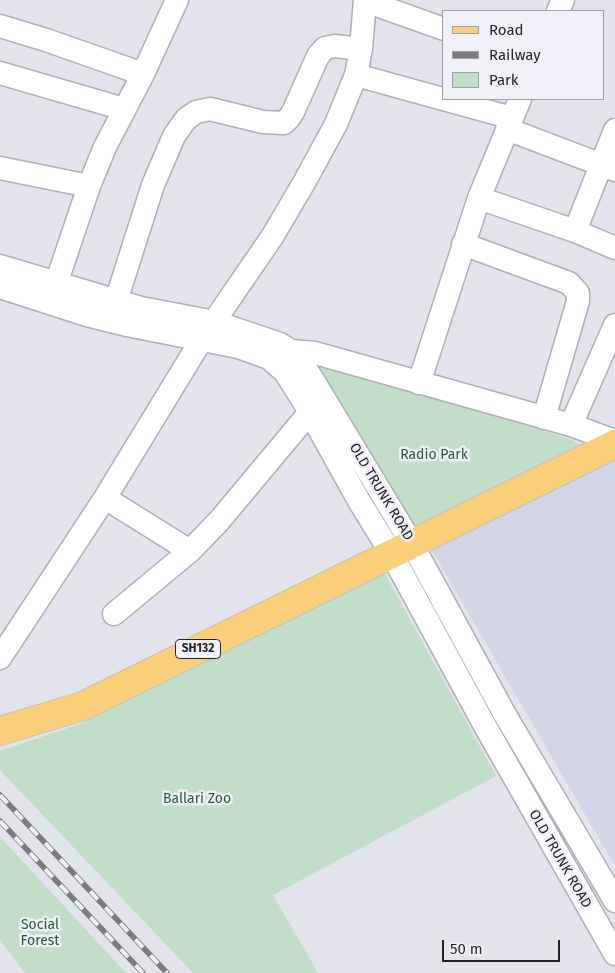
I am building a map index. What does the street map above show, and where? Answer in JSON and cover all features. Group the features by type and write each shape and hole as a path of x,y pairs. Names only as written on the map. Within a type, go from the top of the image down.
{"main road":[{"name":"SH132","path":"0,732 83,706 615,442"}],"street":[{"path":"56,284 89,186 177,0"},
{"path":"0,658 105,498 208,331 272,237 306,181 336,124 356,75 361,49 365,1 442,28"},
{"path":"0,26 143,74"},
{"path":"116,301 153,185 174,136 186,119 196,112 210,110 263,122 284,123 293,112 318,56 325,48 334,46 361,49"},
{"path":"0,73 124,109"},
{"path":"356,75 442,97"},
{"path":"454,100 513,115 608,167"},
{"path":"418,383 479,198 513,115"},
{"path":"576,231 608,167 615,130"},
{"path":"0,168 89,186"},
{"path":"479,198 613,242"},
{"path":"463,244 569,283 578,293 578,301 544,418"},
{"name":"OLD TRUNK ROAD","path":"0,266 141,308 208,331 280,344 291,351 302,363 313,380 402,549 513,777 615,954"},
{"path":"0,287 87,315 127,325 208,331 238,347 269,358 286,372 359,501 402,549"},
{"path":"572,425 615,325"},
{"path":"291,351 316,353 572,425 615,442"},
{"path":"114,614 190,551 219,520 310,412"},
{"path":"105,498 190,551"},
{"name":"OLD TRUNK ROAD","path":"402,549 504,714 615,901"}],"shaded area":[{"path":"615,456 615,866 430,547"}],"green space":[{"name":"Radio Park","path":"309,360 536,428 572,440 579,445 413,530"},
{"name":"Ballari Zoo","path":"381,567 496,776 273,895 318,973 193,973 0,770 0,751 80,724 224,646"},
{"name":"Social Forest","path":"0,837 126,973 25,973 0,940"}],"railway":[{"path":"0,795 167,973"},
{"path":"0,821 143,973"}]}
